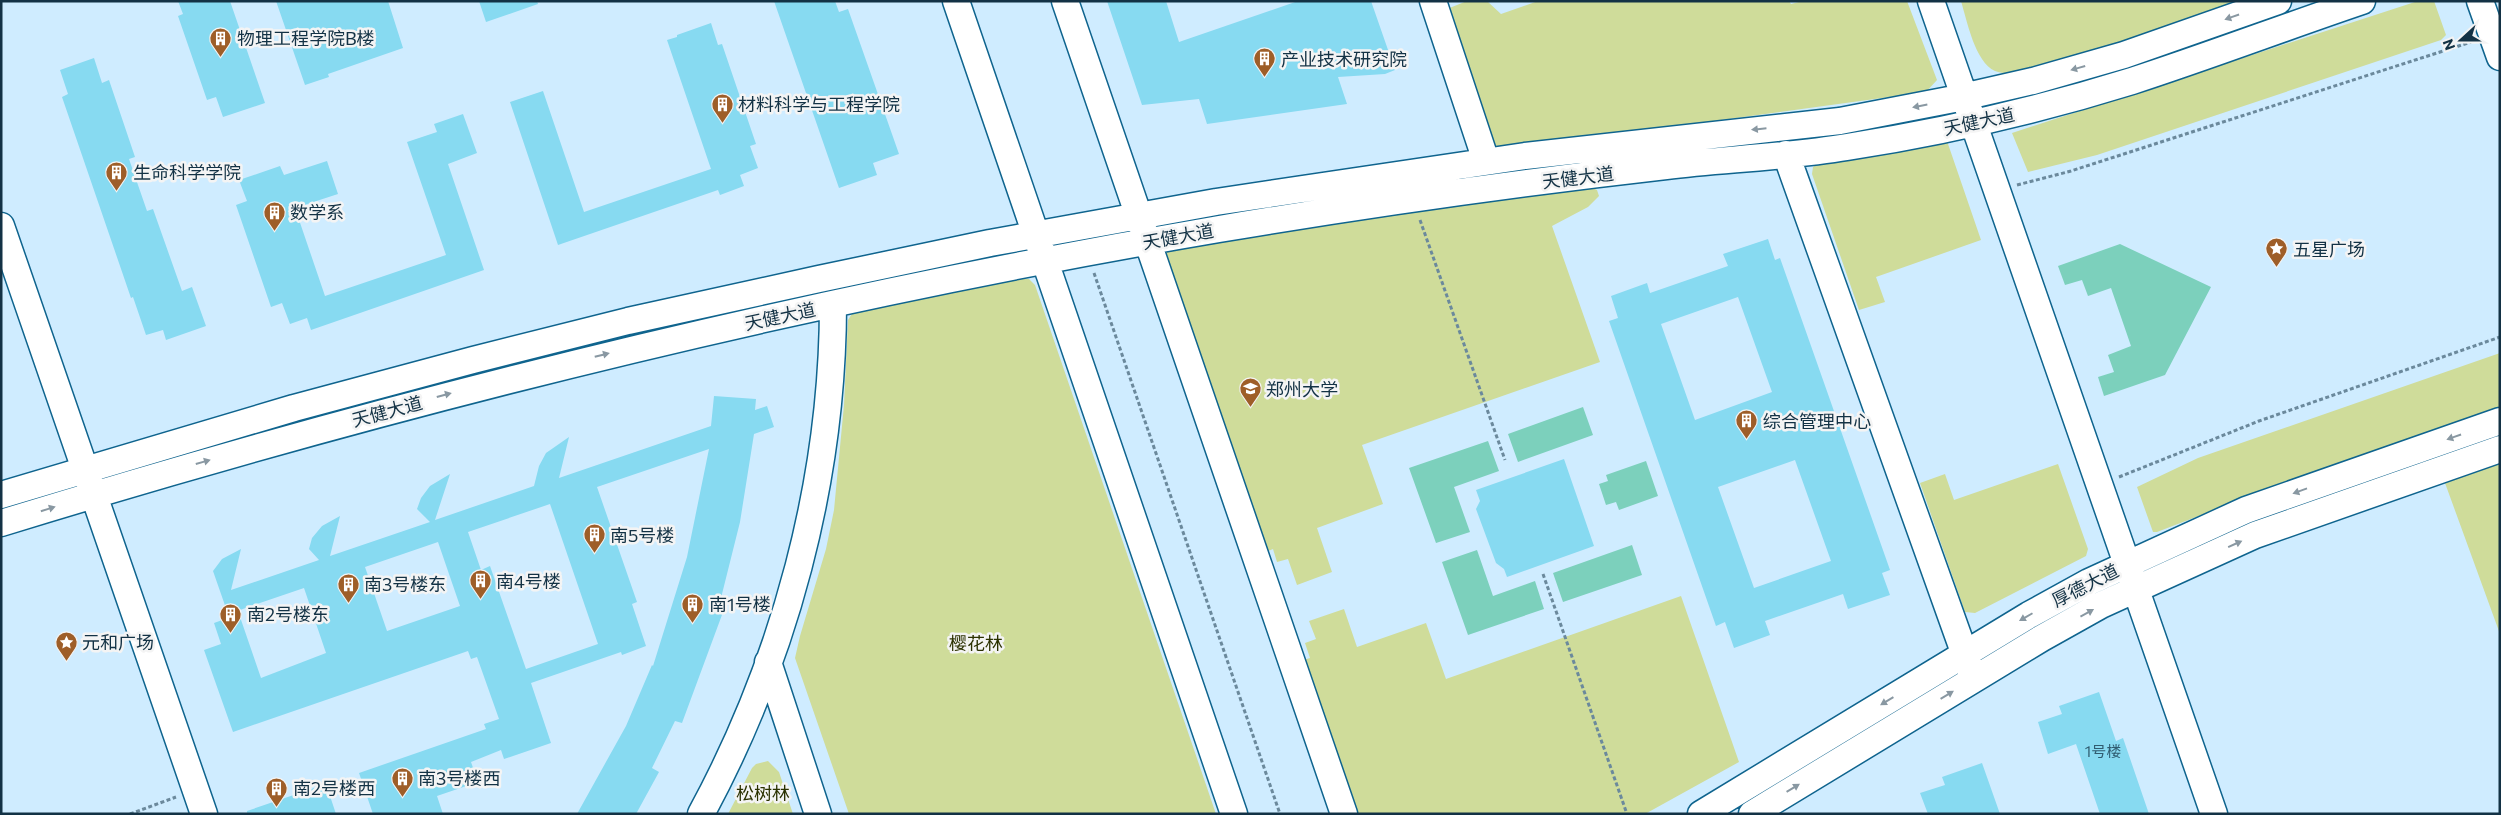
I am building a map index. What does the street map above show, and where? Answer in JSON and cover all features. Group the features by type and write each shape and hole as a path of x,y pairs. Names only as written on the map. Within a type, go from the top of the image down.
{"lane":[{"path":"956,1 1234,814"},
{"path":"1064,1 1344,814"},
{"path":"1433,1 1486,161"},
{"path":"1931,1 2214,814"},
{"name":"天健大道","path":"1,495 294,408 628,321 1036,234 1216,202 1486,161 1666,138 1840,121 1964,97 2033,81 2124,55 2278,1"},
{"name":"天健大道","path":"1,524 301,434 634,347 1045,260 1148,242 1528,182 1844,148 1974,123 2132,81 2362,1"},
{"path":"2480,1 2496,46"},
{"path":"1786,154 1974,679"},
{"path":"1,226 200,802"},
{"path":"701,814 735,743 768,662 788,601 815,491 824,435 833,304"},
{"name":"厚德大道","path":"1701,814 2028,615 2128,564 2246,510 2500,421"},
{"name":"厚德大道","path":"1752,814 2042,638 2136,589 2255,535 2500,449"},
{"path":"768,662 818,814"}],"path":[{"path":"1997,190 2080,168 2496,46"},
{"path":"1413,199 1504,460"},
{"path":"1087,253 1280,814"},
{"path":"2100,485 2259,421 2500,337"},
{"path":"1543,574 1627,814"},
{"path":"130,814 200,802"}],"green space":[{"path":"1467,1 1487,1 1501,14 1538,1 1789,1 1791,4 1803,1 1907,1 1937,80 1926,92 1495,151 1447,9"},
{"path":"1961,1 2241,1 2149,35 2018,73 2000,73 1988,66 1977,50"},
{"path":"2418,1 2434,1 2446,35 2441,40 2097,155 2028,172 2012,133"},
{"path":"1947,141 1981,240 1876,277 1885,302 1859,310 1812,174 1813,167 1819,163"},
{"path":"1591,187 1597,190 1599,196 1588,207 1552,226 1600,362 1362,445 1383,504 1317,528 1332,572 1297,585 1288,559 1277,562 1273,549 1263,553 1157,250 1528,194"},
{"name":"樱花林","path":"1014,279 1029,279 1035,285 1216,814 849,814 795,658 826,549 834,510 844,405 848,320 853,312"},
{"path":"2500,353 2500,408 2153,532 2137,487 2198,458"},
{"path":"2500,463 2500,634 2445,483"},
{"path":"2058,464 2088,549 2086,556 1975,613 1965,612 1920,483 1945,474 1954,500"},
{"path":"1681,596 1739,762 1645,814 1353,814 1300,661 1310,658 1305,643 1316,639 1309,621 1344,609 1357,647 1426,623 1446,679"},
{"name":"松树林","path":"768,761 779,772 793,814 728,814 752,768 756,764"}],"shaded area":[{"path":"2120,244 2211,287 2165,375 2104,396 2098,377 2114,372 2108,355 2131,346 2111,288 2088,296 2082,280 2065,285 2058,266"},
{"path":"1583,407 1593,435 1518,462 1508,434"},
{"path":"1488,441 1499,471 1454,487 1470,532 1436,543 1409,468"},
{"path":"1646,461 1658,496 1619,510 1616,502 1606,505 1599,484 1608,481 1606,475"},
{"path":"1632,545 1642,575 1563,602 1553,573"},
{"path":"1477,550 1493,596 1535,581 1544,609 1468,635 1442,562"}],"building":[{"name":"物理工程学院B楼","path":"178,1 230,1 265,103 223,117 216,97 207,100 178,16 183,14"},
{"path":"276,1 388,1 403,48 328,74 329,77 305,85"},
{"path":"479,1 537,1 538,4 486,22"},
{"path":"774,1 835,1 839,12 848,9 899,154 873,163 877,175 839,188"},
{"path":"1107,1 1166,1 1179,42 1298,1 1371,1 1395,70 1385,74 1338,77 1347,104 1207,124 1199,99 1142,105"},
{"name":"材料科学与工程学院","path":"711,23 718,45 722,44 756,144 750,146 758,168 740,175 744,186 720,195 718,190 558,245 510,102 543,91 584,212 711,169 667,40"},
{"name":"生命科学学院","path":"94,58 102,83 109,80 135,157 129,159 147,211 153,209 182,291 192,287 206,326 166,340 163,330 146,335 133,297 131,298 62,97 68,94 60,70"},
{"name":"数学系","path":"463,114 477,153 448,164 484,270 311,330 307,318 290,324 282,303 271,307 236,205 247,201 239,180 280,166 284,175 327,161 338,194 295,208 325,296 446,255 407,142 437,132 434,124"},
{"name":"综合管理中心","path":"1768,239 1775,260 1780,258 1890,570 1882,573 1890,595 1848,609 1843,594 1765,621 1770,635 1734,648 1725,622 1716,626 1609,321 1618,318 1611,296 1647,283 1650,293 1728,266 1723,254","holes":["1738,297 1772,392 1695,420 1661,324","1795,460 1831,561 1754,588 1718,487"]},
{"path":"714,396 756,399 755,410 767,406 774,427 754,434 740,522 720,602 726,604 682,723 675,721 652,768 659,772 636,814 577,814 626,726 653,666 687,557 709,449 597,487 637,602 632,604 646,646 622,655 621,652 531,683 551,743 504,759 501,750 471,762 478,782 437,796 443,814 373,814 359,773 486,729 484,724 499,719 477,657 471,659 468,651 233,732 204,650 221,644 214,623 239,614 261,678 326,653 304,588 228,614 213,571 222,559 241,549 231,590 319,560 309,549 312,538 322,526 340,516 330,556 430,522 417,509 421,498 430,486 450,474 435,520 534,486 539,466 546,453 569,437 559,478 711,426","holes":["550,504 598,644 526,669 490,566 481,570 468,532","438,542 460,606 387,631 365,567"]},
{"path":"1564,459 1594,546 1507,577 1504,569 1496,563 1476,509 1480,501 1476,490"},
{"path":"2099,692 2116,741 2123,738 2149,814 2100,814 2076,744 2048,754 2038,722 2062,714 2059,706"},
{"path":"1982,763 2000,814 1928,814 1920,793 1945,785 1942,777"},
{"path":"326,784 336,814 247,814 247,811"}],"place":[{"name":"物理工程学院B楼","path":"221,57"},
{"name":"产业技术研究院","path":"1265,78"},
{"name":"材料科学与工程学院","path":"722,123"},
{"name":"生命科学学院","path":"117,191"},
{"name":"数学系","path":"274,231"},
{"name":"五星广场","path":"2277,268"},
{"name":"郑州大学","path":"1250,408"},
{"name":"综合管理中心","path":"1747,440"},
{"name":"南5号楼","path":"594,554"},
{"name":"南4号楼","path":"480,600"},
{"name":"南3号楼东","path":"348,603"},
{"name":"南1号楼","path":"693,623"},
{"name":"南2号楼东","path":"231,633"},
{"name":"元和广场","path":"66,661"},
{"name":"南3号楼西","path":"402,797"},
{"name":"南2号楼西","path":"277,807"}]}
